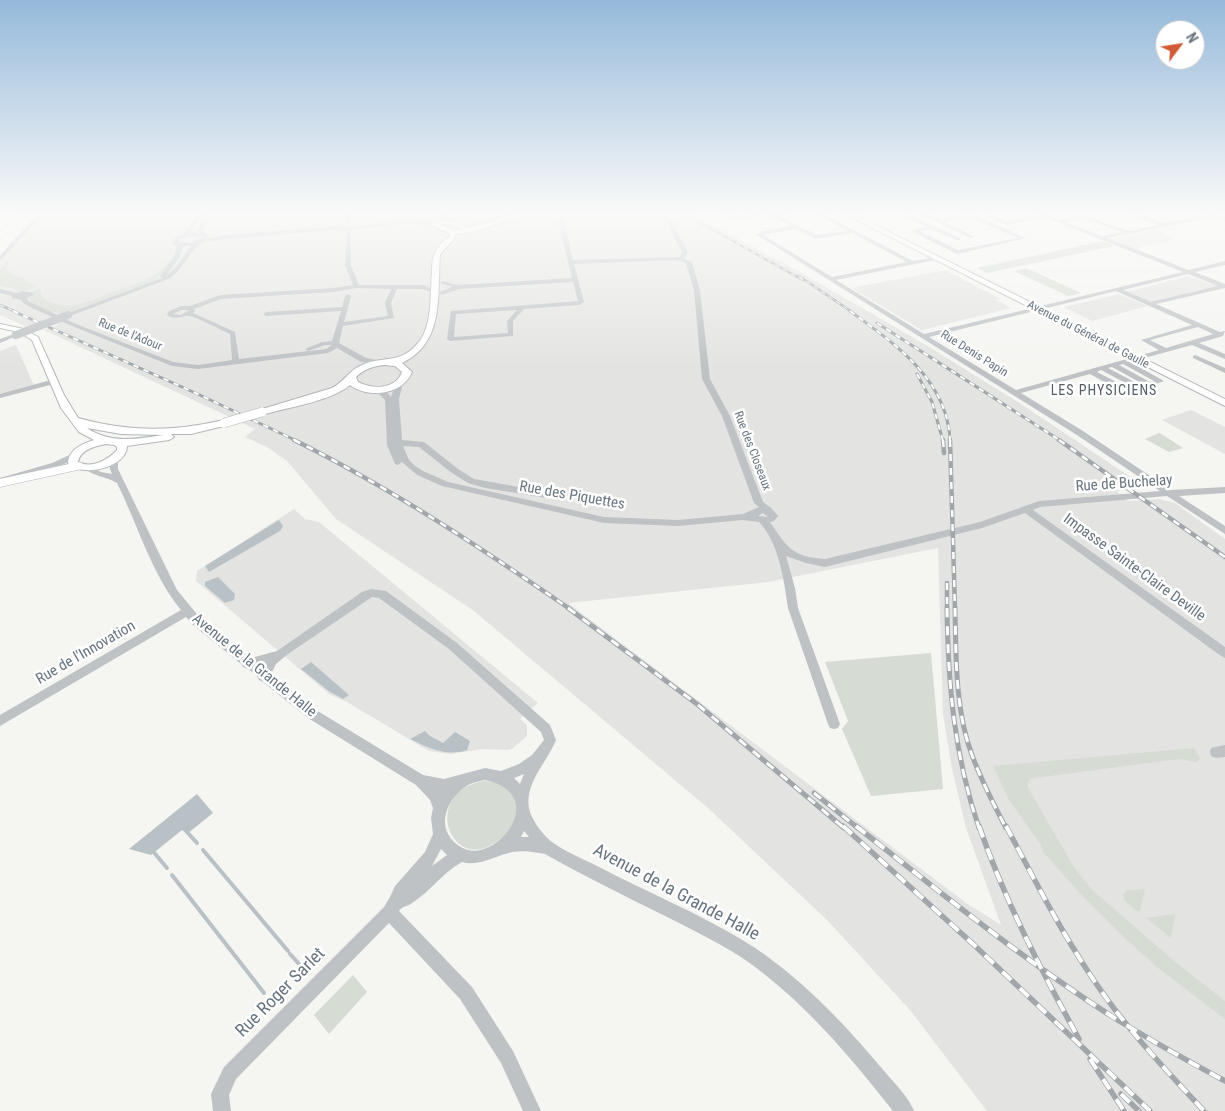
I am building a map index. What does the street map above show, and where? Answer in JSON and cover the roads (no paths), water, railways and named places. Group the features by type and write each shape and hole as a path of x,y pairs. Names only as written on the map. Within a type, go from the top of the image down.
{"highway":[{"path":"0,482 48,471 80,460"}],"main road":[{"path":"438,264 439,282"},
{"path":"392,363 407,358 425,342 432,326 443,264"},
{"name":"Avenue du Général de Gaulle","path":"947,264 1039,308"},
{"name":"Avenue du Général de Gaulle","path":"952,264 1225,403"},
{"path":"438,292 441,314"},
{"path":"80,460 100,465 138,446 198,429 350,389 362,388 373,390 399,383 406,377 406,370 433,342 440,323"},
{"path":"0,326 28,338 60,412 80,436 83,445 80,460"},
{"path":"0,326 18,329 34,337 61,399 74,419 93,438 118,443 169,437"},
{"name":"Avenue du Général de Gaulle","path":"1138,358 1225,399"},
{"path":"288,405 336,389 352,378 361,368 379,363 392,363 400,365 406,370"},
{"path":"352,378 354,384 362,388"},
{"path":"74,419 89,426 138,431 166,433 198,429"},
{"path":"80,460 95,443 106,441"},
{"path":"117,456 122,448 118,443"}],"street":[{"path":"140,288 166,274 172,264"},
{"path":"0,341 171,276 182,264"},
{"path":"336,342 354,276 348,264"},
{"path":"523,307 510,322 510,335 450,339 453,312 523,307 578,304 581,302 581,296 572,264"},
{"name":"Rue des Closeaux","path":"690,264 695,276 706,379 726,416 762,514"},
{"name":"Rue Denis Papin","path":"806,264 1088,438 1225,531"},
{"path":"830,279 902,264"},
{"path":"1167,264 1225,286"},
{"path":"924,336 1222,264"},
{"path":"423,287 438,292 458,287 576,280"},
{"path":"236,362 233,332 190,311 220,297 366,288 423,287 439,282 458,287"},
{"path":"1150,304 1225,286"},
{"path":"341,324 392,317 388,303 394,287"},
{"path":"1114,290 1150,304 1195,326"},
{"path":"1114,290 1195,326 1223,335"},
{"name":"Rue de l'Adour","path":"0,291 20,296 28,304 58,318 172,364 198,367 283,356 325,347"},
{"path":"266,314 345,309"},
{"path":"1165,350 1144,340 1195,326"},
{"path":"1014,393 1192,342 1223,335"},
{"path":"325,347 336,342"},
{"path":"336,342 364,360 379,363"},
{"path":"1192,342 1225,357"},
{"path":"325,347 354,358 359,362 361,368"},
{"path":"1212,351 1195,357 1225,371"},
{"path":"1090,371 1127,391 1160,381 1124,362"},
{"path":"1113,365 1149,384"},
{"path":"1102,368 1138,387"},
{"path":"0,396 47,383"},
{"path":"396,452 398,441 395,395 399,383"},
{"path":"373,390 383,393 389,399 390,429 396,452"},
{"path":"398,441 407,444 421,444 471,481 547,495"},
{"path":"396,452 421,444"},
{"name":"Rue des Piquettes","path":"396,452 406,462 427,477 445,484 486,495 604,520 678,523 762,514"},
{"name":"Avenue de la Grande Halle","path":"117,456 113,467 164,577 173,594 197,622 263,677 312,714 421,781 435,796 440,808"},
{"path":"80,460 98,474 114,477 119,480"},
{"name":"Rue de Buchelay","path":"796,554 820,562 840,559 982,525 1026,508 1045,503 1225,490"},
{"name":"Impasse Sainte-Claire Deville","path":"1026,508 1225,653"},
{"path":"762,514 778,543 790,588 793,608 834,724"},
{"path":"762,514 778,536 796,554"},
{"path":"778,543 796,554"},
{"path":"784,566 796,554"},
{"path":"263,677 272,661 284,651 366,595 371,593 382,594 453,646 546,729 550,735 549,746 523,770 501,777 481,775 461,782 448,793 440,808 437,821 440,835 445,843 462,855"},
{"name":"Rue de l'Innovation","path":"0,722 187,611"},
{"path":"247,664 272,657 284,651"},
{"path":"521,796 529,772 536,760"},
{"path":"392,908 407,898 446,863 462,855 482,856 503,848 518,831 524,813 521,796 512,784 501,777"},
{"name":"Avenue de la Grande Halle","path":"421,781 444,785 461,782"},
{"name":"Avenue de la Grande Halle","path":"524,813 530,828 547,847"},
{"path":"392,908 400,891 430,857 440,835"},
{"name":"Avenue de la Grande Halle","path":"503,848 526,844 547,847 754,956 794,988 839,1031 905,1111"},
{"path":"392,908 466,993 507,1057 532,1111"},
{"name":"Rue Roger Sarlet","path":"222,1111 220,1094 230,1073 392,908"}],"waterway":[{"path":"187,832 197,843"},
{"path":"152,850 167,868"},
{"path":"203,850 288,951"},
{"path":"172,875 264,993"},
{"path":"290,954 300,965"}],"railway":[{"path":"774,264 803,280"},
{"path":"799,276 852,312"},
{"path":"0,305 16,312"},
{"path":"13,311 297,441"},
{"path":"850,311 901,351 929,382 940,400 947,419 950,441"},
{"path":"877,323 1061,441"},
{"path":"917,374 932,402 943,441"},
{"path":"294,440 400,498 469,541 570,609"},
{"path":"943,440 944,453"},
{"path":"950,440 955,609"},
{"path":"1059,440 1225,557"},
{"path":"947,583 947,608"},
{"path":"568,608 697,704 844,828"},
{"path":"947,608 949,664 954,719 970,800 979,828"},
{"path":"955,608 959,701 966,738 979,774 1006,828"},
{"path":"814,793 858,828"},
{"path":"843,826 973,944 1150,1111"},
{"path":"856,826 1041,968"},
{"path":"979,826 1000,881 1041,968"},
{"path":"1006,826 1079,958 1103,994 1128,1026"},
{"path":"1041,968 1128,1026"},
{"path":"1041,968 1079,1039"},
{"path":"1128,1026 1225,1081"},
{"path":"1128,1026 1204,1111"},
{"path":"1090,1059 1124,1111"},
{"path":"1121,1094 1139,1111"}],"district":[{"name":"LES PHYSICIENS","path":"1104,391"}]}
